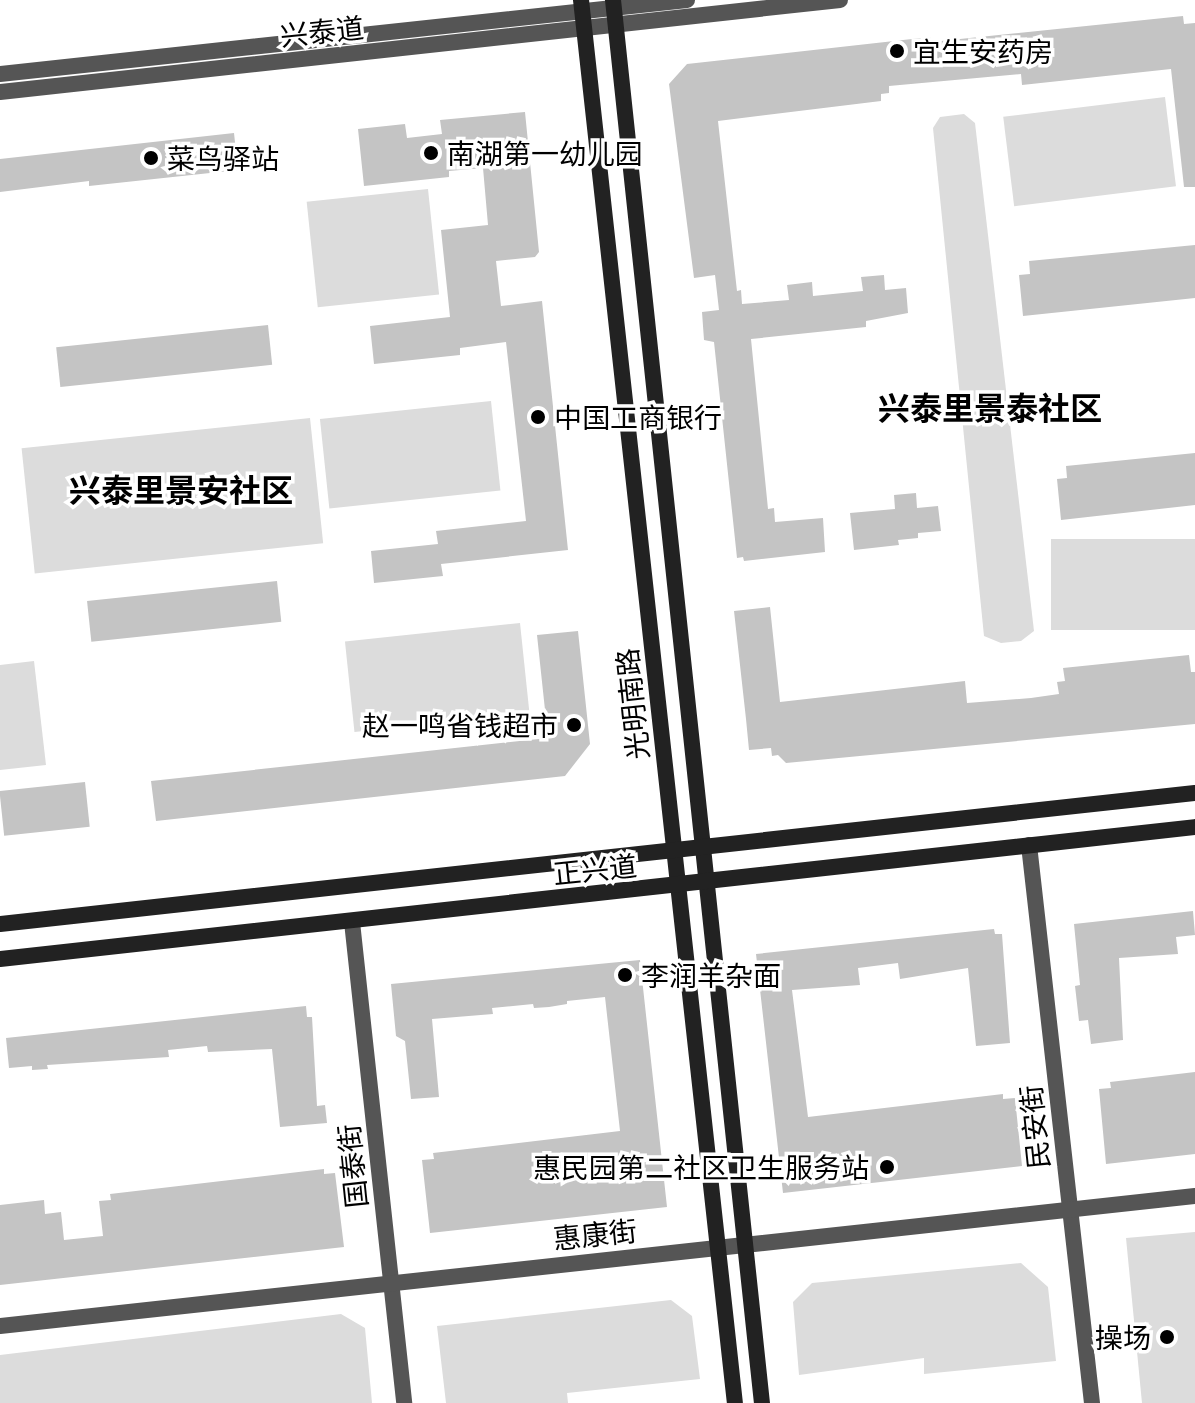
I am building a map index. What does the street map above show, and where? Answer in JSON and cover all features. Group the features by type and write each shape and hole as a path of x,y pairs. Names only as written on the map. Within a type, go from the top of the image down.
{"main road":[{"name":"光明南路","path":"582,6 735,1403"},
{"name":"光明南路","path":"614,11 762,1403"},
{"name":"正兴道","path":"0,924 1195,793"},
{"name":"正兴道","path":"0,959 706,884 1195,827"}],"street":[{"name":"兴泰道","path":"0,92 586,29 614,11 687,0"},
{"name":"兴泰道","path":"0,74 582,6 614,11 840,0"},
{"name":"民安街","path":"1029,845 1092,1403"},
{"name":"国泰街","path":"352,922 404,1403"},
{"name":"惠康街","path":"0,1326 1195,1196"}],"shaded area":[{"path":"1165,97 1176,186 1014,206 1003,117"},
{"path":"964,114 975,123 1034,631 1021,641 1001,643 984,636 933,128 940,117"},
{"path":"428,189 439,294 318,307 307,202"},
{"path":"491,401 500,491 329,508 320,419"},
{"path":"310,418 323,543 35,574 22,448"},
{"path":"1051,539 1195,539 1195,630 1051,630"},
{"path":"520,623 530,714 354,732 345,641"},
{"path":"34,661 46,765 0,770 0,665"},
{"name":"操场","path":"1195,1232 1195,1403 1142,1403 1126,1238"},
{"path":"1021,1263 1048,1287 1056,1361 924,1374 924,1358 799,1375 793,1302 812,1283"},
{"path":"671,1300 692,1316 700,1379 567,1393 568,1403 446,1403 437,1326"},
{"path":"341,1314 365,1328 372,1403 0,1403 0,1355"}],"building":[{"path":"1183,16 1184,24 1195,23 1195,187 1184,187 1171,69 1022,85 1021,74 889,86 889,93 881,94 881,101 718,121 737,291 741,290 742,304 789,300 787,285 812,282 813,296 863,291 861,277 884,275 885,290 906,288 908,313 866,321 866,327 751,339 768,509 774,508 775,522 823,518 825,552 744,561 743,557 737,558 714,342 704,340 702,312 719,310 715,275 694,278 669,84 687,64 930,37 931,42"},
{"path":"525,112 539,252 535,257 496,261 501,306 542,301 568,550 441,564 443,576 374,583 371,551 438,544 436,531 526,521 506,342 460,348 460,355 374,364 370,326 450,317 441,230 488,225 483,168 449,171 449,177 364,186 358,129 405,124 407,138 442,134 440,120"},
{"path":"234,133 238,170 89,186 89,181 0,192 0,159"},
{"path":"1195,245 1195,298 1023,316 1019,275 1030,274 1029,261"},
{"path":"268,325 272,365 60,387 56,347"},
{"path":"1195,453 1195,505 1061,520 1057,479 1067,478 1066,466"},
{"path":"916,493 917,508 938,506 941,531 918,533 918,538 898,540 899,545 854,550 850,513 895,509 894,495"},
{"path":"277,581 281,622 91,642 87,601"},
{"path":"770,607 780,702 965,681 967,703 1031,698 1059,694 1057,682 1065,681 1063,668 1189,655 1191,672 1195,672 1195,724 786,763 778,755 772,756 771,748 749,750 734,611"},
{"path":"578,631 590,744 565,776 156,821 151,781 548,738 537,635"},
{"path":"85,782 90,827 4,836 0,791"},
{"path":"1193,911 1195,935 1176,937 1178,954 1119,958 1123,1040 1091,1044 1088,1020 1079,1021 1075,986 1080,985 1074,924"},
{"path":"994,929 995,934 1002,934 1010,1043 976,1046 968,968 900,979 898,963 858,968 860,985 792,990 808,1117 1003,1094 1003,1099 1015,1098 1022,1166 783,1193 756,954"},
{"path":"640,960 667,1207 430,1233 422,1160 434,1159 433,1153 620,1131 605,997 567,1001 567,1004 549,1007 534,1008 533,1004 492,1008 493,1014 432,1019 439,1097 411,1099 405,1041 396,1036 391,984"},
{"path":"306,1006 307,1017 312,1017 317,1106 325,1105 327,1123 280,1127 272,1049 208,1052 207,1046 168,1050 169,1057 47,1065 48,1069 32,1070 32,1066 9,1068 6,1038"},
{"path":"1195,1072 1195,1154 1106,1164 1099,1089 1111,1088 1110,1082"},
{"path":"324,1169 324,1174 335,1173 344,1247 0,1285 0,1205 44,1200 45,1214 61,1212 64,1240 103,1236 99,1201 111,1200 110,1194"}],"place":[{"name":"宜生安药房","path":"897,51"},
{"name":"南湖第一幼儿园","path":"431,153"},
{"name":"菜鸟驿站","path":"151,158"},
{"name":"中国工商银行","path":"538,417"},
{"name":"赵一鸣省钱超市","path":"574,725"},
{"name":"李润羊杂面","path":"625,975"},
{"name":"惠民园第二社区卫生服务站","path":"887,1167"},
{"name":"操场","path":"1167,1337"}],"district":[{"name":"兴泰里景泰社区","path":"990,408"},
{"name":"兴泰里景安社区","path":"181,490"}]}
